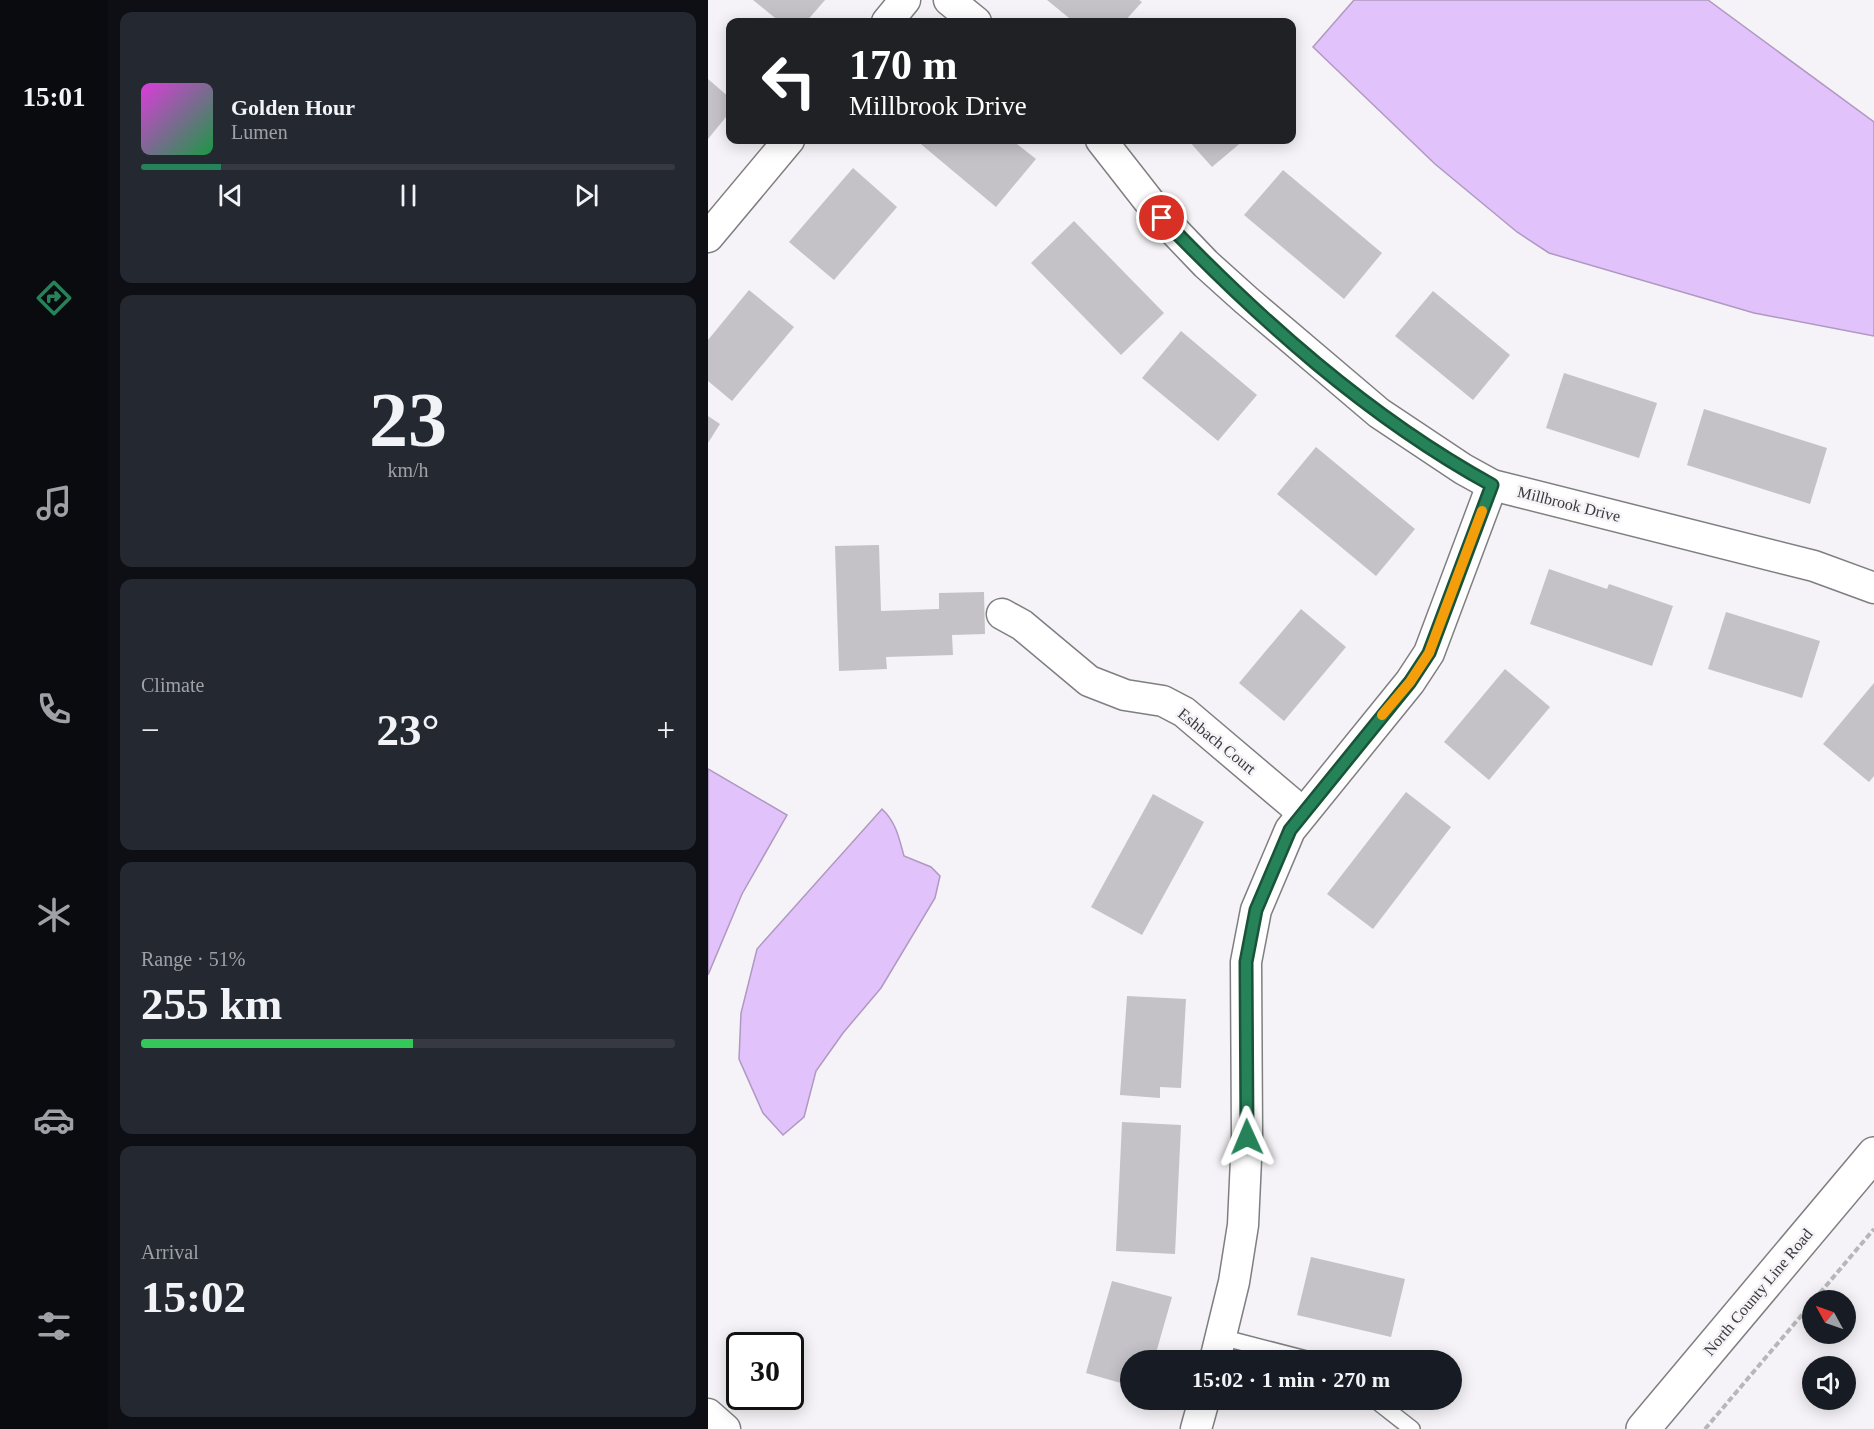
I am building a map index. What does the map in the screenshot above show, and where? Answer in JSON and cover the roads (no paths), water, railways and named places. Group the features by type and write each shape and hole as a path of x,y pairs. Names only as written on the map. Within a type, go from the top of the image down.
{"street":[{"path":"890,18 905,0"},
{"path":"949,0 971,18"},
{"path":"708,237 786,144"},
{"name":"Millbrook Drive","path":"1104,144 1162,218 1206,264 1379,413 1463,469 1492,485 1814,566 1874,588"},
{"path":"1218,1349 1234,1282 1243,1225 1247,1137 1246,998 1249,937 1256,910 1272,868 1290,830 1302,812 1410,682 1429,653 1492,485"},
{"name":"Eshbach Court","path":"1002,614 1022,625 1089,681 1125,695 1163,701 1184,712 1302,812"},
{"name":"North County Line Road","path":"1643,1429 1874,1154"},
{"path":"1196,1429 1201,1410"},
{"path":"708,1414 725,1429"}],"lane":[{"path":"1388,1410 1412,1429"}]}
